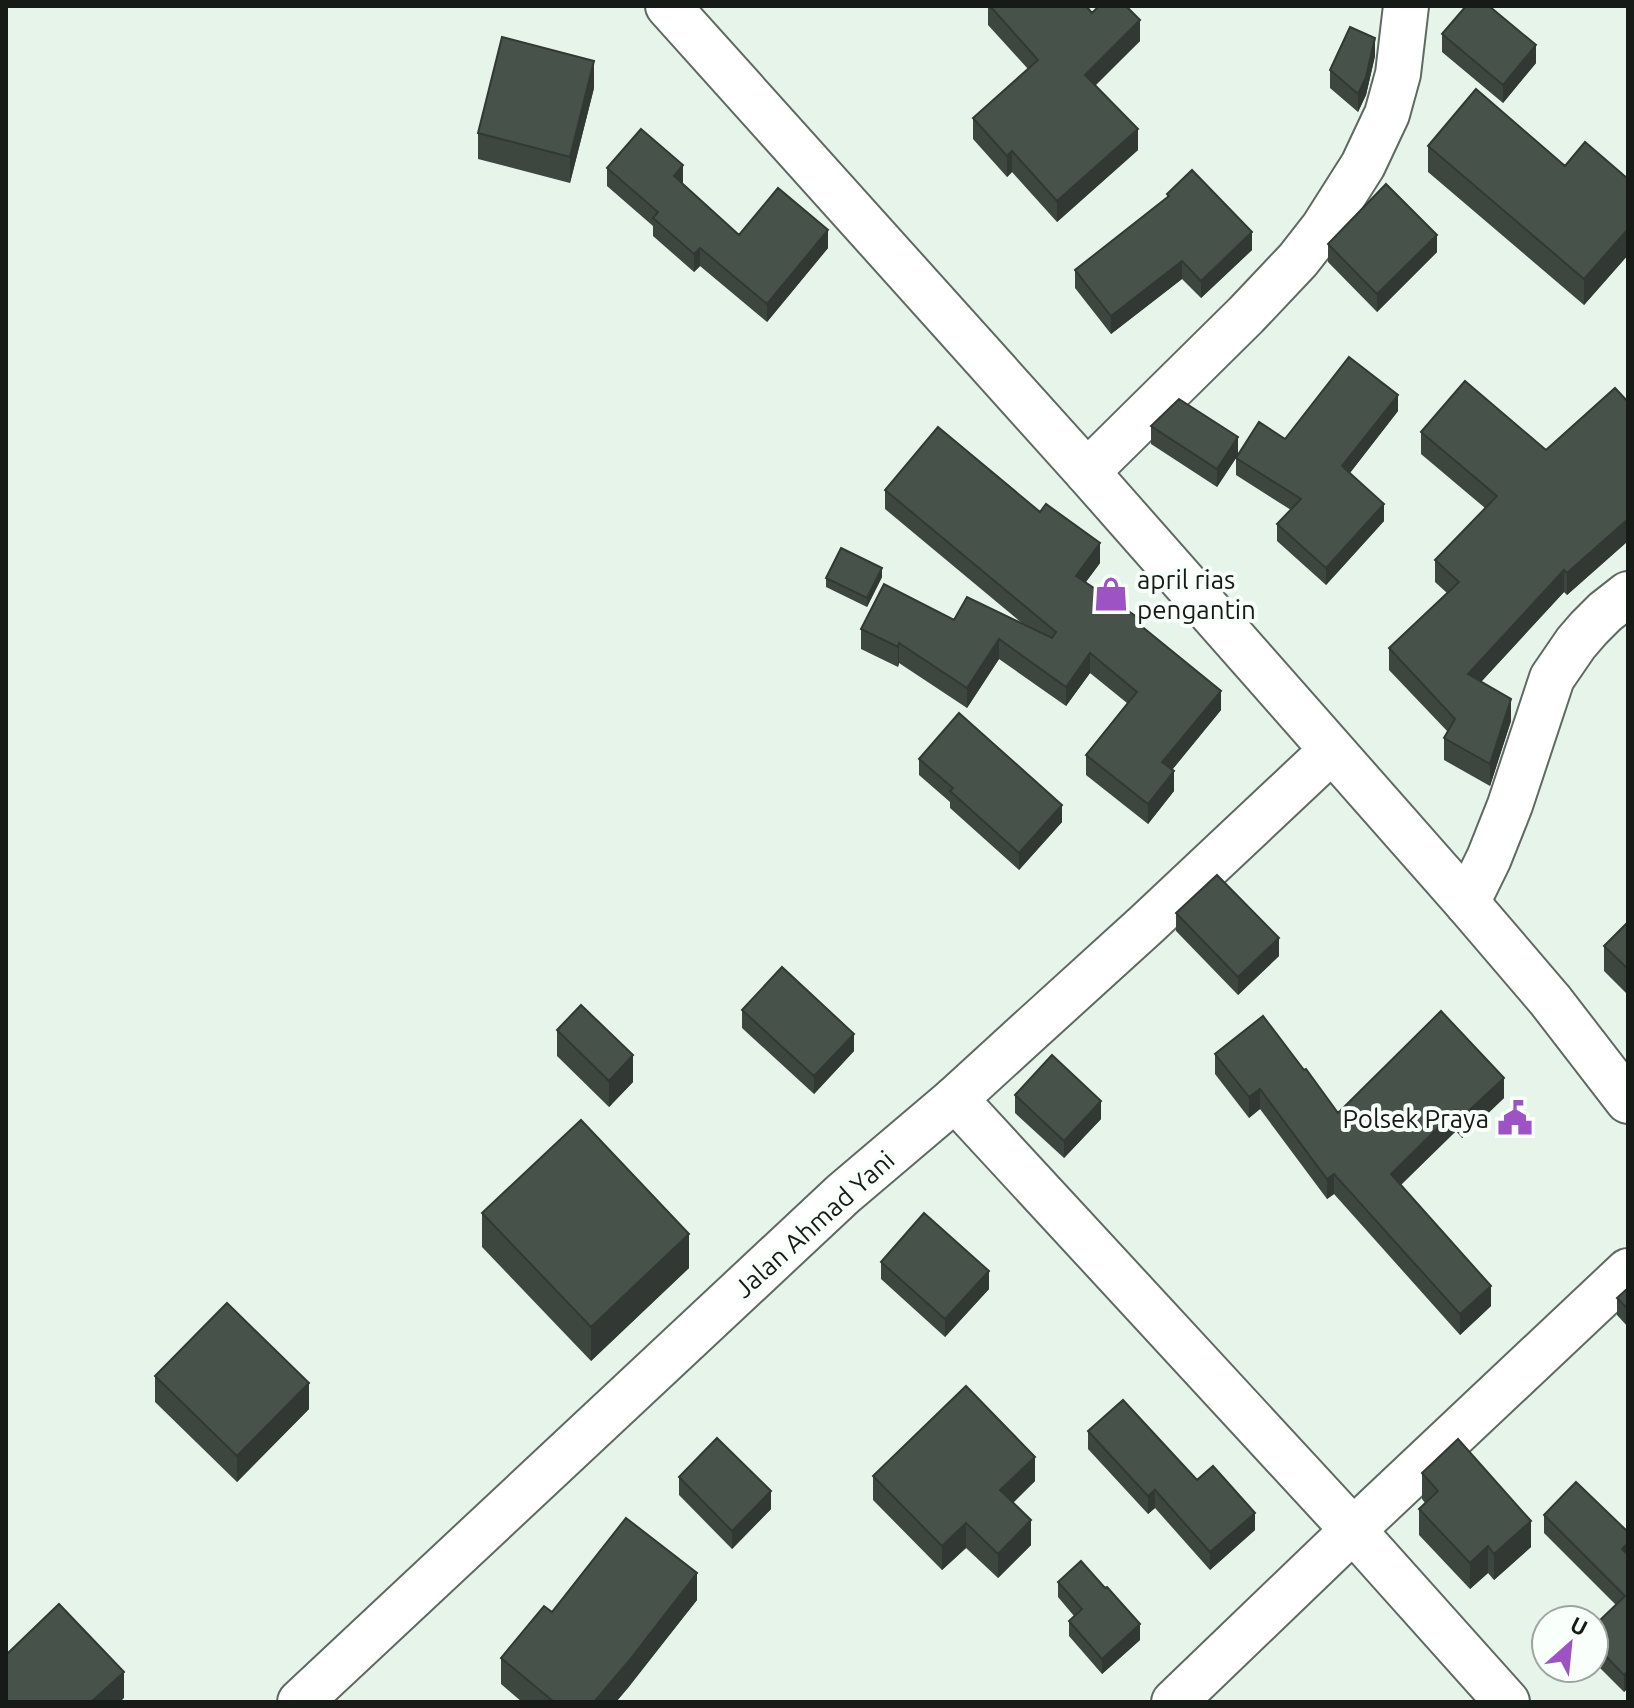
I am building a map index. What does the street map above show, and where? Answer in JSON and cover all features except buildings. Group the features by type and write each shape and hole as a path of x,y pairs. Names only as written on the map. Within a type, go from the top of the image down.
{"street":[{"path":"668,6 1087,472 1467,903 1550,1000 1628,1101"},
{"path":"1087,472 1246,315 1298,260 1323,228 1363,165 1387,114 1398,74 1406,6"},
{"path":"1467,903 1510,805 1552,678 1589,628 1628,594"},
{"name":"Jalan Ahmad Yani","path":"300,1702 843,1194 955,1099 1331,751"},
{"path":"955,1099 1353,1530 1507,1702"},
{"path":"1174,1702 1628,1271"}],"place":[{"name":"april rias pengantin","path":"1111,594"},
{"name":"Polsek Praya","path":"1515,1118"}]}
